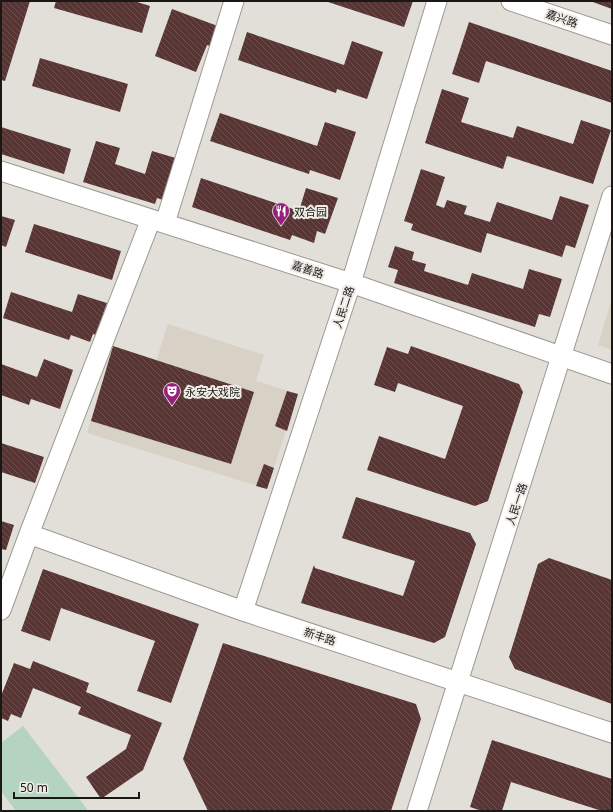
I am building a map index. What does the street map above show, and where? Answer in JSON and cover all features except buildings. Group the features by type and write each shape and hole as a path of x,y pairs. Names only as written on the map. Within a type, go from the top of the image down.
{"street":[{"path":"1,610 29,534 158,221 234,1"},
{"name":"人民二路","path":"243,611 351,283 437,1"},
{"name":"嘉兴路","path":"512,1 612,35"},
{"name":"嘉善路","path":"1,171 351,283 612,374"},
{"name":"人民一路","path":"417,811 612,196"},
{"name":"新丰路","path":"29,534 243,611 459,681 612,734"}],"shaded area":[{"path":"612,298 612,350 598,345"},
{"path":"168,324 264,355 256,381 298,394 267,489 87,433 113,346 156,361"}],"green space":[{"path":"23,726 87,809 85,811 16,811 1,791 1,743"}],"place":[{"name":"双合园","path":"281,226"},
{"name":"永安大戏院","path":"172,406"}]}
